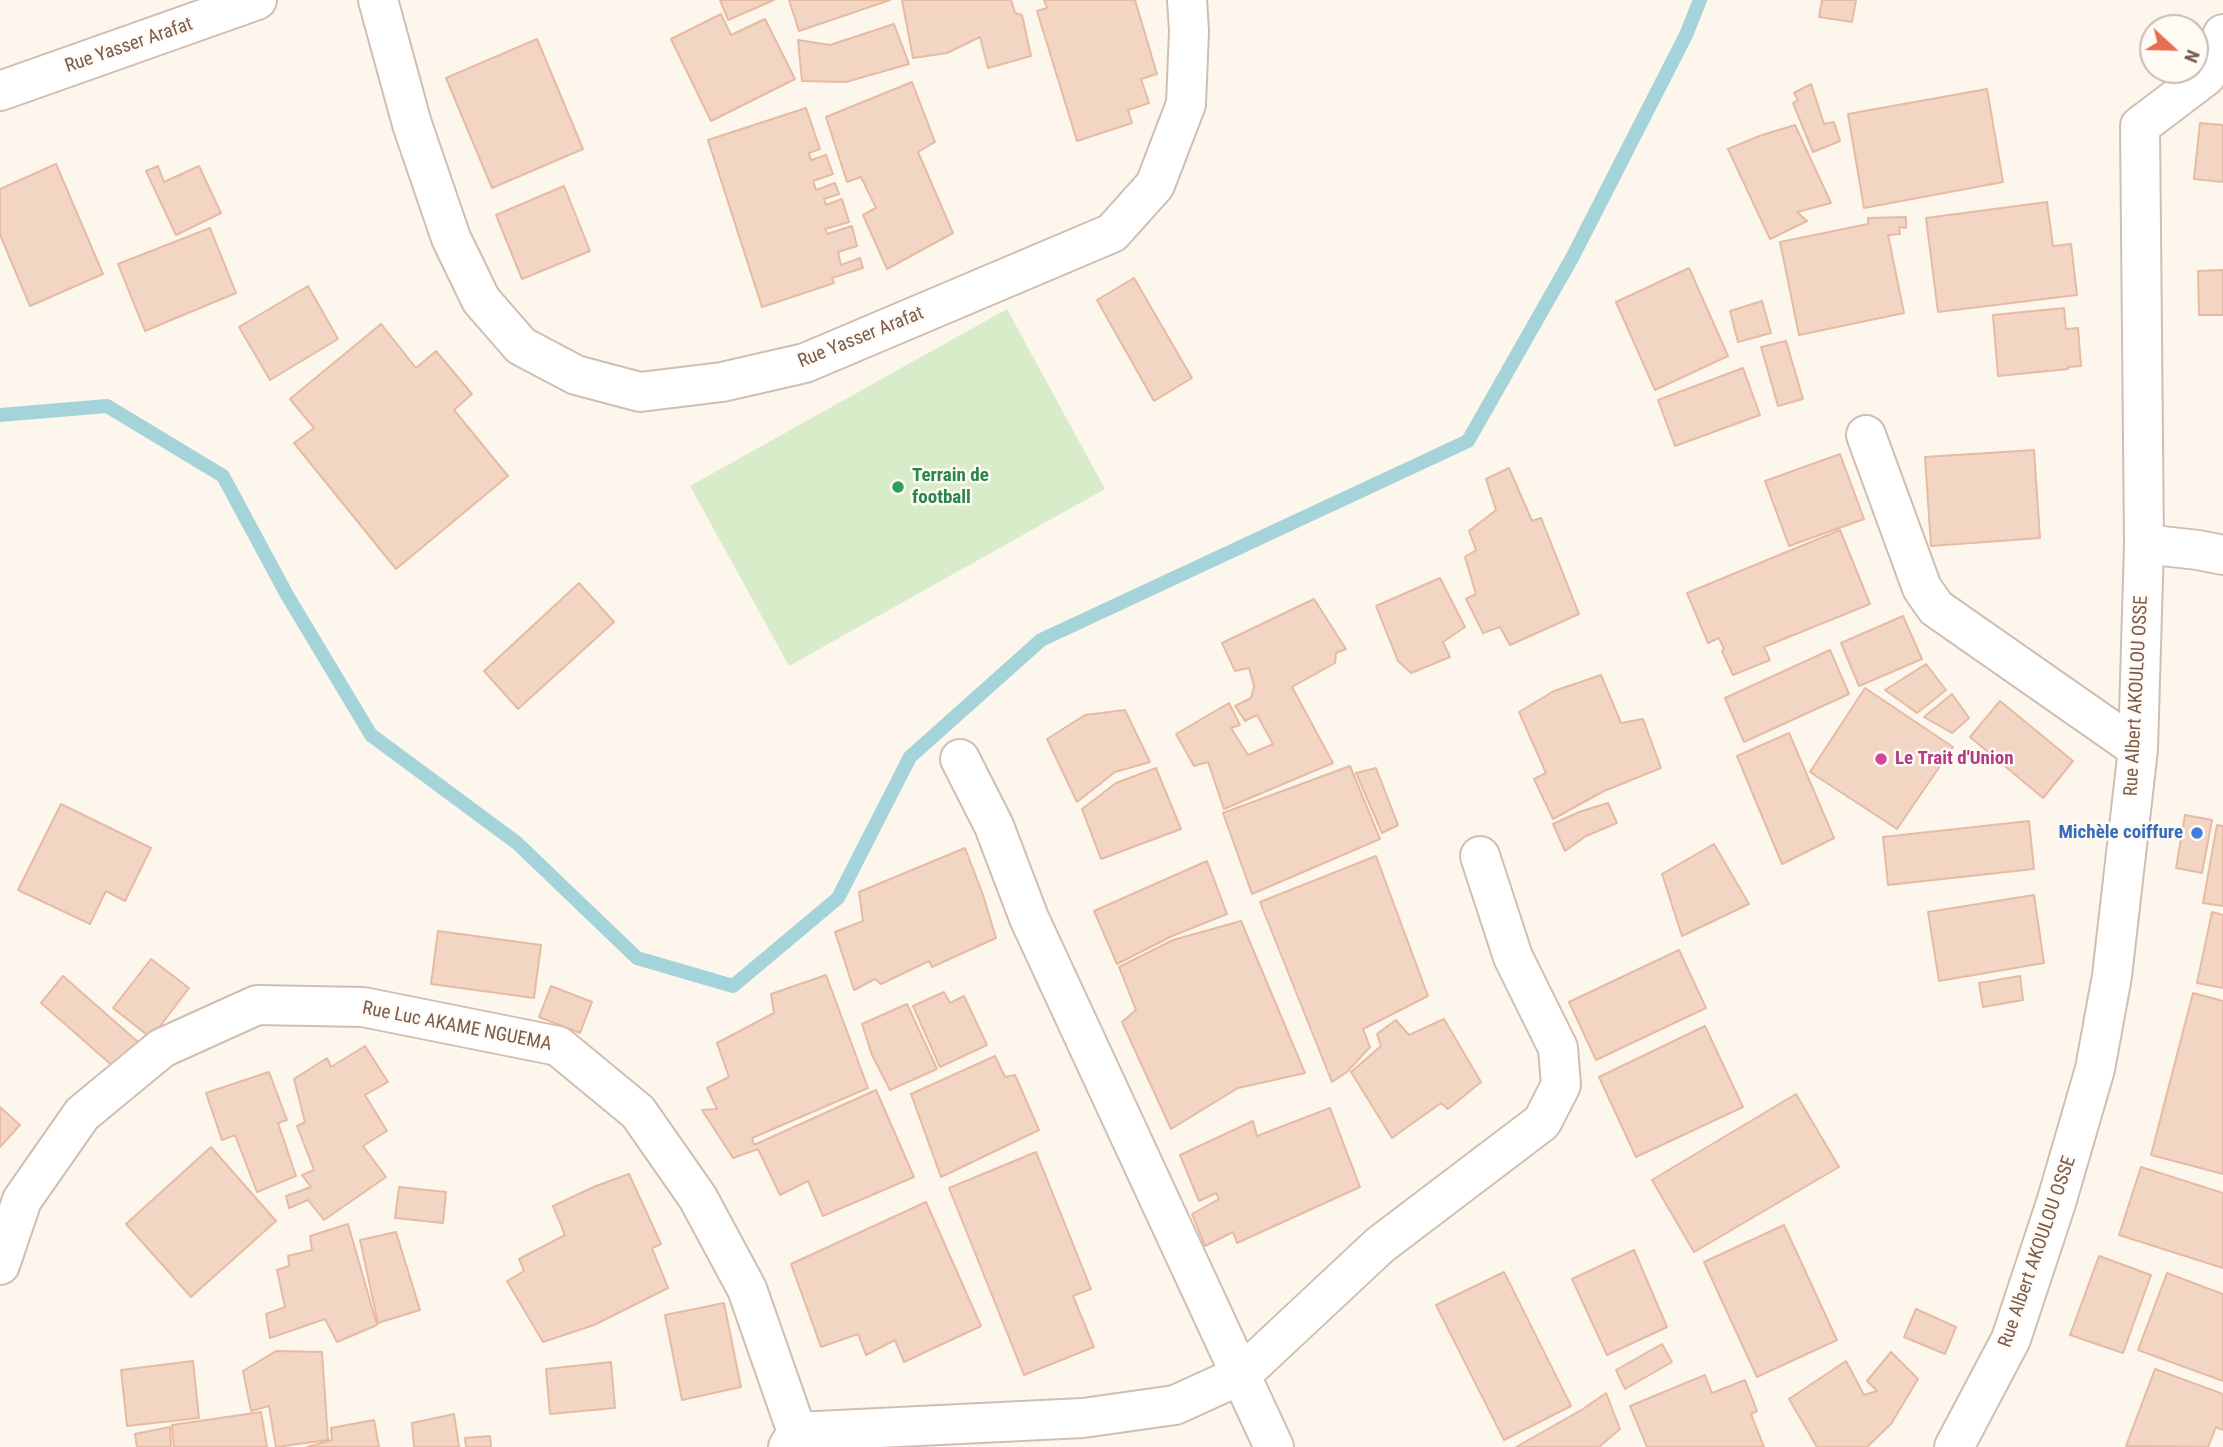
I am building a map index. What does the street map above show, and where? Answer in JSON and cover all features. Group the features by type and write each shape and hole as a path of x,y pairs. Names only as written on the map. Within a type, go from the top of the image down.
{"street":[{"name":"Rue Yasser Arafat","path":"0,92 207,9 257,0"},
{"name":"Rue Yasser Arafat","path":"378,0 412,124 451,238 481,300 521,346 576,375 640,392 722,382 805,363 1112,233 1155,185 1186,104 1187,0"},
{"path":"2222,0 2223,15"},
{"name":"Rue Albert AKOULOU OSSE","path":"1954,1447 2011,1339 2056,1203 2095,1069 2112,976 2138,748 2144,544 2140,126 2206,76 2223,34"},
{"path":"1866,435 1922,588 1937,608 2138,748"},
{"path":"2144,544 2223,555"},
{"path":"960,759 994,826 1029,918 1274,1447"},
{"path":"792,1439 1083,1418 1175,1405 1241,1375 1380,1245 1542,1122 1561,1085 1558,1048 1513,957 1480,856"},
{"name":"Rue Luc AKAME NGUEMA","path":"0,1265 22,1200 82,1114 162,1048 257,1005 363,1007 558,1046 638,1112 698,1198 747,1289 792,1439"}],"green space":[{"name":"Terrain de football","path":"1007,309 1105,489 789,666 690,486"}],"building":[{"path":"720,0 774,0 728,20"},
{"path":"789,0 890,0 799,31"},
{"path":"902,0 1011,0 1015,13 1022,15 1031,56 988,68 980,37 947,53 913,58"},
{"path":"1044,0 1135,0 1157,74 1141,79 1149,103 1128,110 1132,123 1077,141 1037,11 1047,8"},
{"path":"1822,0 1856,0 1852,22 1819,17"},
{"path":"721,14 731,35 765,19 795,79 711,121 671,39"},
{"path":"894,24 909,64 846,82 802,81 798,40 830,45"},
{"path":"537,39 583,149 492,188 446,78"},
{"path":"912,82 935,142 918,152 953,233 887,269 863,215 876,208 861,177 847,182 826,117"},
{"path":"1811,84 1824,124 1834,122 1840,141 1813,152 1793,103 1798,100 1794,93"},
{"path":"1987,89 2003,182 1864,208 1848,114"},
{"path":"806,108 820,149 809,153 811,160 826,155 833,174 813,181 816,190 835,183 839,194 824,199 826,205 842,199 849,222 825,229 827,234 852,226 857,246 838,252 841,265 860,258 863,268 832,278 834,283 762,307 708,140"},
{"path":"2200,123 2223,125 2223,182 2194,179"},
{"path":"1795,125 1831,203 1797,212 1807,221 1770,239 1728,149"},
{"path":"56,164 103,274 30,306 0,235 0,189"},
{"path":"158,166 164,182 199,166 221,213 176,235 146,171"},
{"path":"564,186 590,251 522,279 496,215"},
{"path":"2047,202 2053,246 2071,244 2077,295 1938,312 1926,218"},
{"path":"1906,217 1906,228 1899,227 1900,234 1888,235 1904,313 1799,335 1780,242 1868,224 1868,218"},
{"path":"210,228 236,293 145,331 118,264"},
{"path":"1689,268 1728,356 1655,390 1616,302"},
{"path":"2223,270 2223,315 2199,315 2198,271"},
{"path":"1134,278 1192,378 1154,401 1097,300"},
{"path":"308,286 338,339 270,380 239,327"},
{"path":"1762,301 1771,333 1738,342 1730,311"},
{"path":"2064,308 2066,329 2078,328 2081,366 1998,376 1993,315"},
{"path":"381,324 416,368 436,351 472,394 454,410 508,476 396,569 294,443 314,428 290,399"},
{"path":"1786,341 1803,399 1778,406 1761,347"},
{"path":"1743,368 1760,415 1675,446 1658,400"},
{"path":"2034,450 2040,538 1931,546 1925,457"},
{"path":"1840,454 1864,519 1789,546 1765,481"},
{"path":"1509,468 1532,521 1541,518 1579,614 1510,645 1500,627 1483,633 1466,599 1476,594 1465,557 1476,550 1469,531 1496,510 1486,479"},
{"path":"1840,530 1870,604 1764,647 1770,660 1733,675 1719,638 1708,643 1687,593"},
{"path":"1440,578 1465,627 1443,642 1450,657 1411,673 1398,661 1376,606"},
{"path":"579,583 614,622 518,709 484,671"},
{"path":"1314,599 1346,649 1336,653 1335,663 1292,687 1333,763 1224,809 1208,762 1194,766 1176,734 1229,703 1240,725 1231,728 1248,755 1273,744 1257,715 1245,721 1235,706 1251,698 1254,686 1249,668 1235,671 1222,643"},
{"path":"1903,616 1922,659 1859,686 1841,643"},
{"path":"1830,650 1849,694 1744,742 1725,698"},
{"path":"1926,664 1946,690 1917,713 1885,690"},
{"path":"1601,675 1621,723 1643,719 1661,768 1604,791 1553,819 1534,779 1546,773 1519,712 1554,691"},
{"name":"Le Trait d'Union","path":"1865,688 1953,747 1897,829 1810,772"},
{"path":"1952,694 1969,718 1952,733 1924,717"},
{"path":"2000,701 2073,761 2043,798 1970,737"},
{"path":"1125,710 1150,762 1115,772 1077,802 1047,739 1085,715"},
{"path":"1789,733 1834,838 1782,864 1737,756"},
{"path":"1350,766 1380,839 1252,894 1223,813"},
{"path":"1156,768 1181,829 1101,859 1082,809 1116,783"},
{"path":"1376,768 1398,825 1382,833 1356,773"},
{"path":"1608,803 1617,823 1586,836 1565,851 1553,824"},
{"path":"61,804 151,848 125,901 106,891 90,924 18,890"},
{"path":"2185,815 2212,820 2202,873 2176,868"},
{"path":"2029,821 2034,869 1888,885 1883,837"},
{"path":"2217,825 2223,826 2223,906 2203,903"},
{"path":"1714,844 1749,904 1682,936 1662,874"},
{"path":"965,848 996,938 932,967 929,961 881,984 875,979 854,990 835,932 863,921 859,892"},
{"path":"1376,856 1428,996 1363,1029 1370,1047 1347,1072 1332,1082 1260,902"},
{"path":"1207,861 1227,914 1172,936 1117,964 1094,911"},
{"path":"2034,895 2044,963 1939,981 1928,912"},
{"path":"2212,912 2223,915 2223,988 2197,983"},
{"path":"1241,921 1305,1073 1238,1088 1171,1129 1122,1022 1136,1010 1119,967 1173,940"},
{"path":"438,931 541,945 534,998 431,984"},
{"path":"1679,950 1706,1008 1596,1060 1569,1002"},
{"path":"151,959 189,988 151,1038 113,1008"},
{"path":"826,975 868,1088 752,1138 754,1145 876,1090 914,1177 823,1216 808,1181 780,1195 758,1149 733,1158 702,1110 717,1109 707,1088 729,1077 717,1043 774,1013 771,994"},
{"path":"63,976 138,1042 115,1068 41,1003"},
{"path":"2020,976 2023,1000 1983,1007 1979,983"},
{"path":"551,986 592,1002 580,1033 539,1017"},
{"path":"944,992 950,1003 964,996 987,1045 940,1067 913,1006"},
{"path":"2193,993 2223,1001 2223,1174 2151,1155"},
{"path":"907,1004 937,1069 890,1090 872,1055 862,1024"},
{"path":"1444,1019 1481,1082 1448,1109 1441,1103 1392,1138 1351,1072 1381,1046 1377,1034 1396,1020 1409,1035"},
{"path":"1705,1026 1743,1107 1636,1157 1599,1077"},
{"path":"365,1046 388,1082 365,1095 387,1131 363,1146 386,1177 324,1220 308,1200 289,1208 286,1196 311,1187 302,1175 314,1170 297,1126 305,1122 294,1079 327,1058 331,1067"},
{"path":"995,1056 1005,1077 1015,1075 1039,1130 941,1177 911,1094"},
{"path":"269,1072 287,1120 278,1123 296,1176 257,1192 235,1135 222,1140 206,1093"},
{"path":"1796,1094 1839,1167 1694,1252 1652,1180"},
{"path":"0,1107 20,1125 0,1147"},
{"path":"1330,1108 1360,1187 1237,1243 1233,1232 1205,1246 1192,1214 1219,1199 1216,1193 1199,1201 1180,1155 1253,1121 1257,1136"},
{"path":"211,1147 276,1221 191,1297 126,1224"},
{"path":"1036,1152 1091,1289 1073,1296 1094,1347 1024,1375 949,1188"},
{"path":"2141,1167 2223,1193 2223,1268 2119,1235"},
{"path":"629,1174 661,1244 652,1248 668,1288 594,1325 543,1342 507,1281 524,1271 519,1259 565,1235 553,1206"},
{"path":"399,1187 446,1192 443,1223 395,1218"},
{"path":"926,1202 981,1326 904,1362 895,1340 866,1355 858,1334 821,1347 791,1264"},
{"path":"348,1224 377,1325 337,1342 325,1319 270,1338 266,1314 285,1307 277,1270 289,1266 288,1256 312,1250 310,1236"},
{"path":"1784,1225 1837,1340 1757,1377 1704,1262"},
{"path":"396,1232 420,1310 378,1323 360,1240"},
{"path":"1634,1250 1667,1327 1607,1355 1572,1279"},
{"path":"2099,1256 2151,1275 2123,1353 2070,1335"},
{"path":"1504,1272 1571,1406 1504,1440 1436,1305"},
{"path":"2167,1273 2223,1294 2223,1381 2138,1350"},
{"path":"724,1303 741,1387 682,1400 665,1315"},
{"path":"1916,1309 1956,1327 1945,1354 1904,1337"},
{"path":"1662,1344 1672,1362 1625,1389 1616,1370"},
{"path":"276,1351 322,1352 328,1440 276,1447 269,1406 251,1411 243,1371"},
{"path":"1891,1352 1918,1379 1891,1424 1867,1447 1817,1447 1789,1399 1846,1361 1864,1395 1877,1391 1867,1381"},
{"path":"193,1361 199,1418 127,1426 121,1370"},
{"path":"611,1362 615,1408 550,1414 546,1369"},
{"path":"2155,1369 2223,1394 2223,1430 2216,1427 2208,1447 2126,1446"},
{"path":"1705,1375 1712,1393 1745,1380 1757,1411 1751,1414 1764,1447 1647,1447 1630,1406"},
{"path":"1606,1393 1620,1429 1599,1447 1516,1447 1583,1409"},
{"path":"261,1412 267,1447 174,1447 172,1425"},
{"path":"454,1414 459,1447 414,1447 412,1423"},
{"path":"374,1420 379,1447 307,1447 332,1440 331,1428"},
{"path":"170,1427 171,1447 137,1447 135,1434"},
{"path":"490,1436 491,1447 466,1447 465,1438"}],"waterway":[{"path":"0,415 107,406 223,476 287,595 371,735 517,843 637,958 733,986 838,898 910,757 1041,640 1468,441 1572,258 1686,35 1700,0"}],"place":[{"name":"Terrain de football","path":"898,487"},
{"name":"Le Trait d'Union","path":"1881,759"},
{"name":"Michèle coiffure","path":"2197,833"}]}
